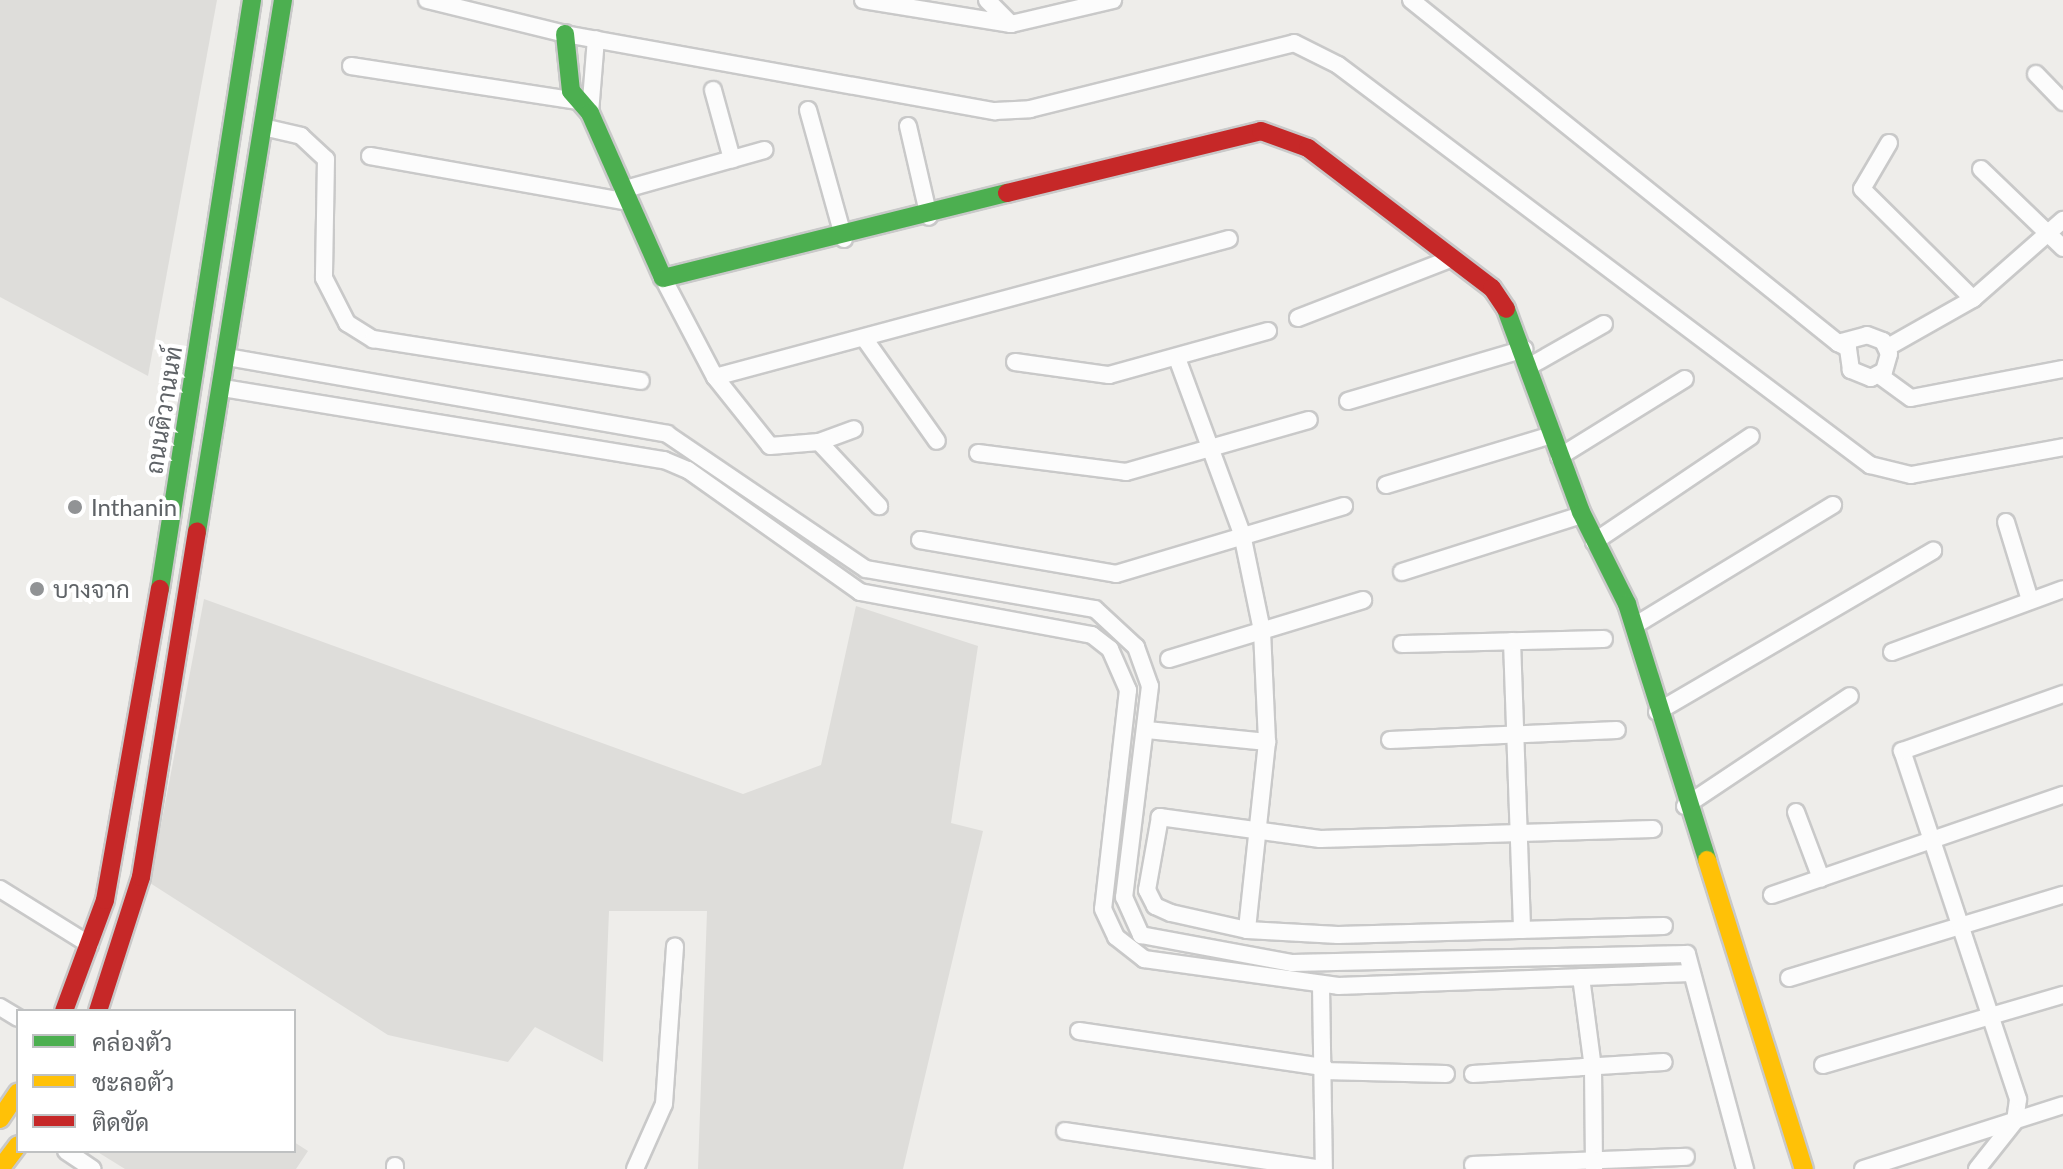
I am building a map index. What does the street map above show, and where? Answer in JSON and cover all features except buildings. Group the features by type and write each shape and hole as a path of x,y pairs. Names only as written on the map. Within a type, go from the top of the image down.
{"main road":[{"name":"ถนนติวานนท์","path":"65,1009 90,945 127,796 252,0"},
{"path":"99,1009 141,877 223,388 283,0"},
{"path":"565,34 587,106 663,278 844,239 1270,132 1308,148 1502,297 1527,358 1559,457 1582,515 1634,626 1685,806 1804,1169"},
{"path":"0,1119 16,1095"},
{"path":"0,1169 16,1148"}],"street":[{"path":"863,0 1011,24 1113,0"},
{"path":"987,0 1011,24"},
{"path":"1411,0 1848,348 1857,375 1879,375 1911,398 2063,369"},
{"path":"432,1 565,34 1011,112 1294,43 1338,65 1870,465 1911,475 2063,447"},
{"path":"351,66 587,106 596,39"},
{"path":"2036,74 2063,102"},
{"path":"713,90 732,159"},
{"path":"808,110 844,239"},
{"path":"908,126 929,217"},
{"path":"263,127 301,136 326,159 324,278 347,323 373,339 641,381"},
{"path":"1889,143 1862,189 1973,299"},
{"path":"370,156 625,196 764,150"},
{"path":"1981,169 2063,248"},
{"path":"1879,375 1888,347 1973,299 2063,220"},
{"path":"715,377 1229,239"},
{"path":"1298,318 1453,258"},
{"path":"663,278 715,377 770,446 819,442 854,429"},
{"path":"1348,401 1527,358 1604,324"},
{"path":"1015,362 1098,375 1177,358 1268,331"},
{"path":"1838,343 1867,335 1888,347"},
{"path":"864,338 937,441"},
{"path":"227,357 685,441 866,569 1077,603 1111,619 1143,661 1147,730 1124,897 1141,935 1292,963 1687,954 1745,1169"},
{"path":"1177,358 1242,534 1262,631 1267,742 1247,930"},
{"path":"1559,457 1685,379"},
{"path":"223,388 664,460 688,470 860,592 1092,635 1110,649 1128,690 1102,889 1108,926 1144,959 1321,985 1691,973"},
{"path":"978,453 1102,474 1309,420"},
{"path":"1386,485 1552,435"},
{"path":"1594,542 1751,436"},
{"path":"819,442 879,506"},
{"path":"1634,626 1833,505"},
{"path":"920,540 1116,574 1344,506"},
{"path":"1402,572 1582,515"},
{"path":"2006,522 2030,600"},
{"path":"1657,712 1933,551"},
{"path":"1892,652 2063,589"},
{"path":"1169,659 1363,600"},
{"path":"1402,644 1604,639"},
{"path":"1512,641 1522,930"},
{"path":"1977,1169 2015,1121 2018,1099 1967,928 1902,751 2063,694"},
{"path":"1685,806 1850,696"},
{"path":"1147,730 1267,742"},
{"path":"1390,740 1617,730"},
{"path":"1772,895 2063,795"},
{"path":"1796,812 1821,878"},
{"path":"1653,829 1320,839 1160,817 1147,890 1155,906 1171,913 1247,930 1522,930 1664,926"},
{"path":"0,889 90,945"},
{"path":"1789,978 1967,928 2063,895"},
{"path":"635,1169 664,1104 675,946"},
{"path":"1581,977 1593,1068 1594,1167"},
{"path":"1065,1131 1323,1169 1321,985"},
{"path":"1823,1065 1996,1018 2063,995"},
{"path":"1079,1031 1324,1069 1446,1074"},
{"path":"1473,1074 1664,1062"},
{"path":"1863,1169 2063,1105"},
{"path":"69,1153 93,1169"},
{"path":"1473,1165 1594,1167 1686,1157"}],"shaded area":[{"path":"0,0 217,0 148,376 0,297"},
{"path":"204,599 743,794 821,765 856,606 978,646 951,823 983,831 903,1169 698,1169 707,911 609,911 603,1062 535,1027 508,1062 388,1035 150,883"},
{"path":"296,1143 308,1151 296,1169 125,1169 99,1153 296,1153"}],"traffic: fast":[{"path":"160,589 252,0"},
{"path":"197,532 283,0"},
{"path":"565,34 571,91 590,113 663,278 1007,193"},
{"path":"1506,309 1581,512 1627,604 1707,860"}],"traffic: slow":[{"path":"1707,860 1804,1169"},
{"path":"0,1119 16,1095"},
{"path":"0,1169 16,1148"}],"traffic: jam":[{"path":"1007,193 1261,131 1308,148 1492,288 1506,309"},
{"path":"99,1009 141,877 197,532"},
{"path":"65,1009 105,900 160,589"}],"place":[{"name":"Inthanin","path":"75,507"},
{"name":"บางจาก","path":"37,589"}]}
